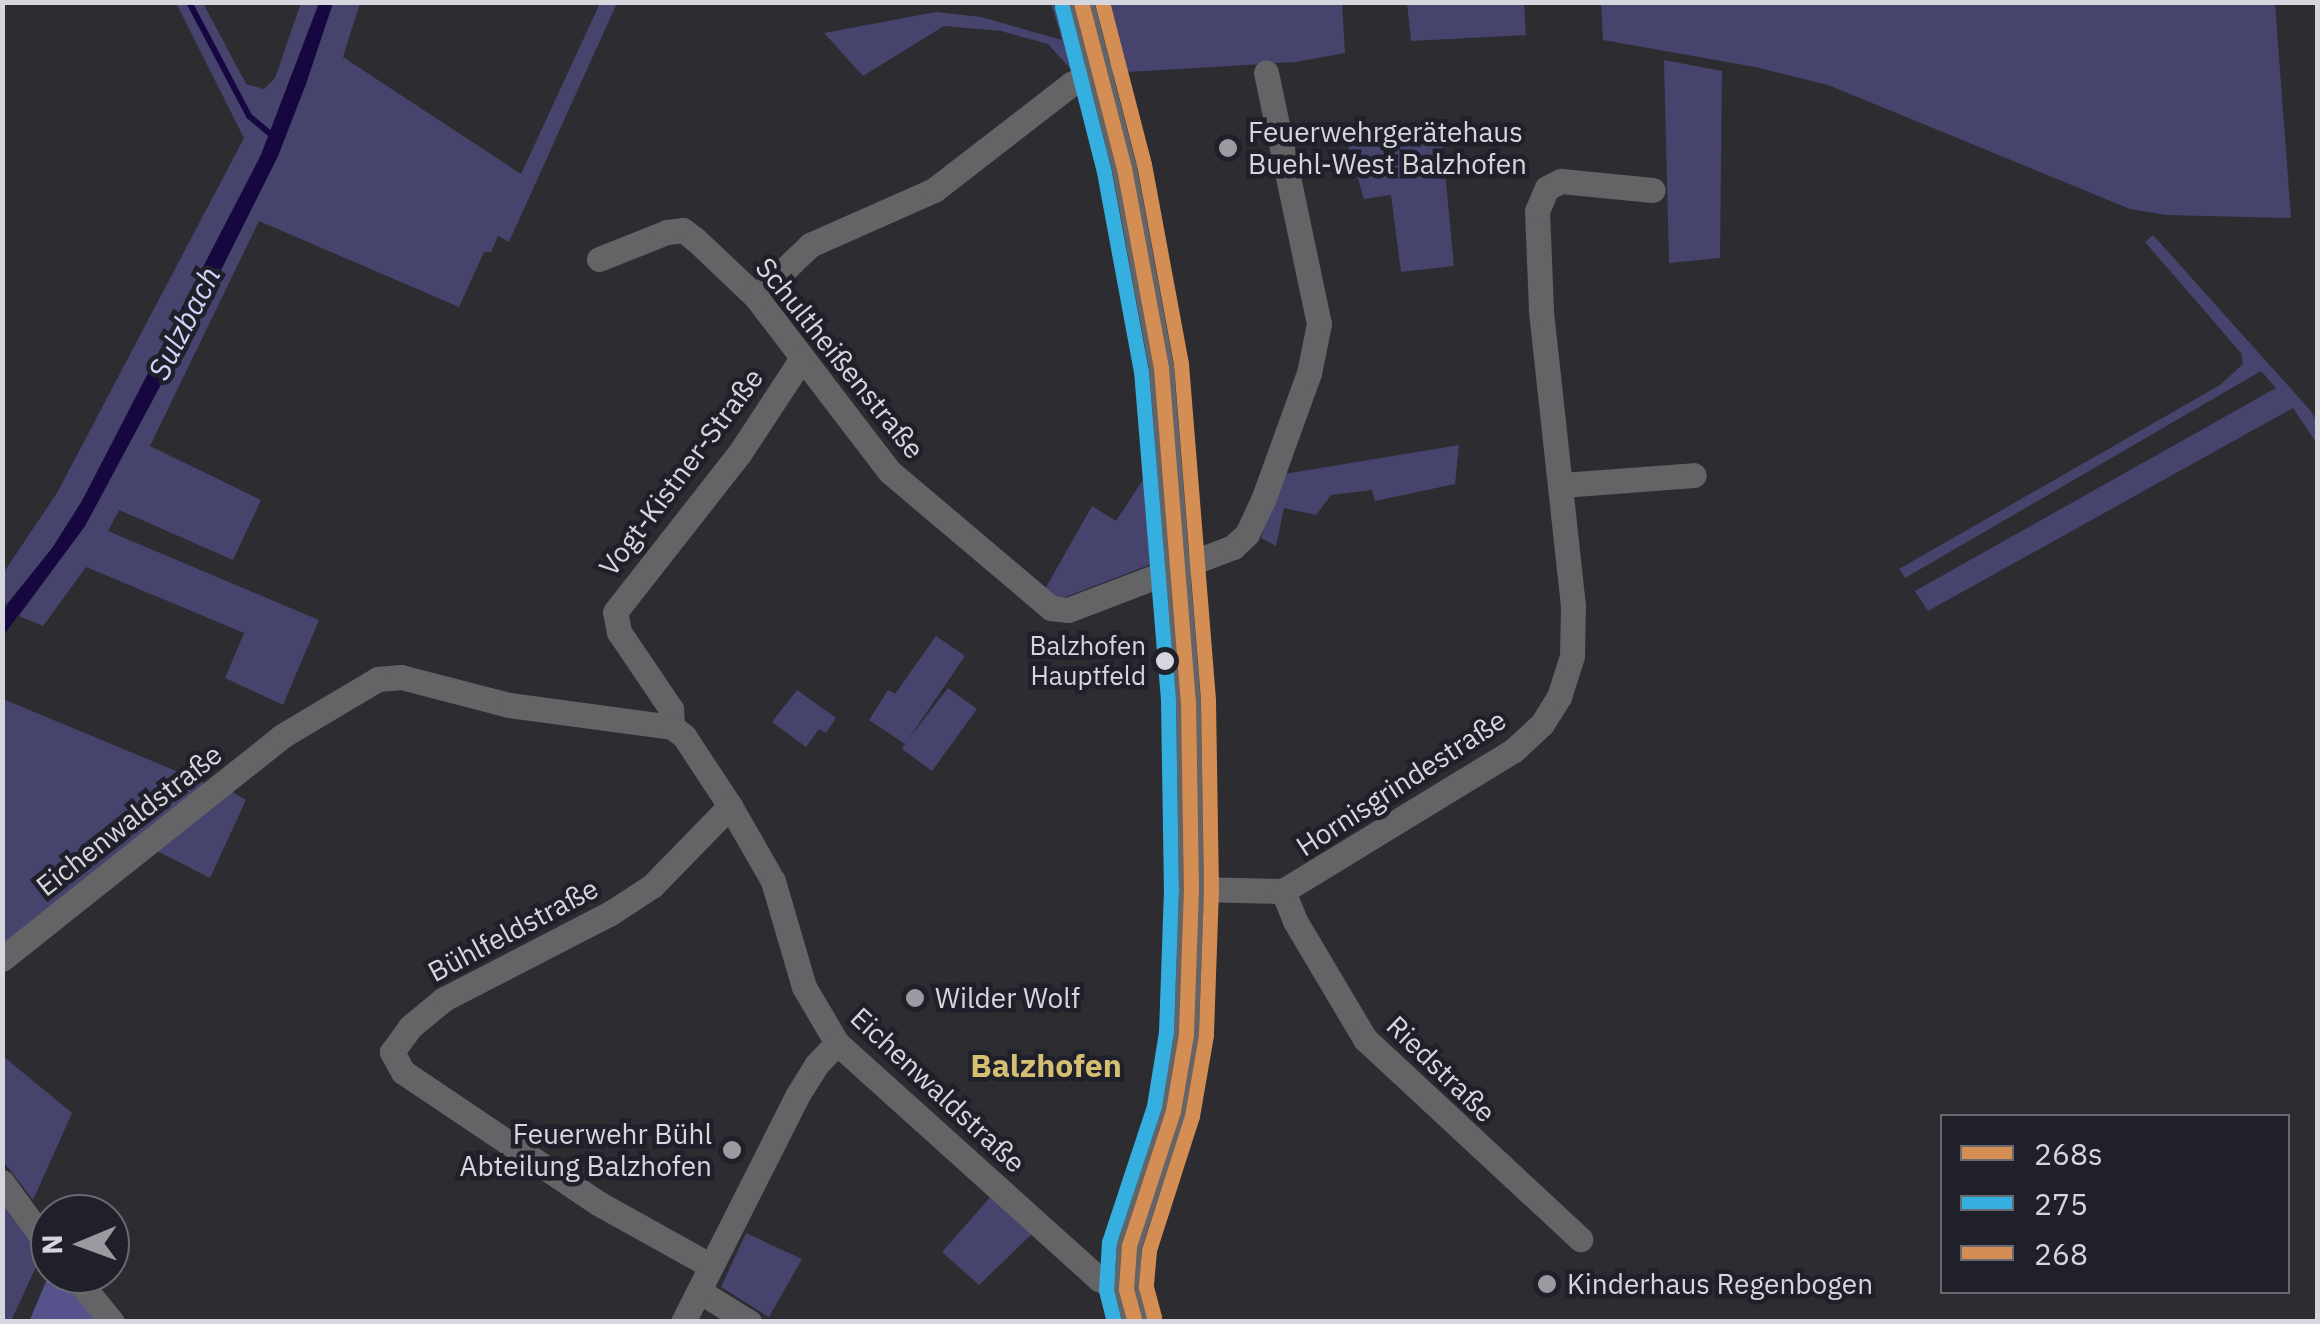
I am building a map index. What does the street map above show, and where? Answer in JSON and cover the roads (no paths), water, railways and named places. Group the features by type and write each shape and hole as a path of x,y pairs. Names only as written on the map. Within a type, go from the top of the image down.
{"street":[{"path":"1081,2 1144,262 1160,368 1180,568 1191,889 1188,1004 1180,1079 1129,1246 1126,1289 1134,1322"},
{"path":"756,297 810,245 934,190 1071,84 1100,70"},
{"path":"1180,568 1233,548 1247,534 1317,347 1317,302 1266,73"},
{"name":"Hornisgrindestraße","path":"1284,891 1514,750 1550,713 1565,682 1574,639 1539,276 1540,197 1561,181 1653,190"},
{"name":"Schultheißenstraße","path":"599,259 683,230 756,297 890,472 1051,608 1068,610 1180,568"},
{"name":"Vogt-Kistner-Straße","path":"672,726 672,710 619,632 615,612 738,454 802,358"},
{"path":"1562,485 1694,475"},
{"name":"Eichenwaldstraße","path":"2,959 282,736 378,679 401,677 509,705 672,726 684,736 730,806 772,881 804,987 838,1044 1099,1279 1126,1289"},
{"name":"Bühlfeldstraße","path":"711,1266 582,1192 404,1072 392,1052 410,1027 444,998 609,914 652,886 730,806"},
{"path":"1191,889 1284,891"},
{"name":"Riedstraße","path":"1284,891 1295,921 1364,1039 1580,1239"},
{"path":"683,1322 796,1096 838,1044"},
{"path":"2,1182 30,1220"},
{"path":"700,1292 749,1322"},
{"path":"89,1294 112,1322"}],"water":[{"name":"Sulzbach","path":"319,3 333,3 278,156 85,526 3,636 3,610 53,547 82,501 261,155"}],"waterway":[{"path":"189,2 249,116 275,138"}],"place":[{"name":"Feuerwehrgerätehaus Buehl-West Balzhofen","path":"1228,148"},
{"name":"Balzhofen Hauptfeld","path":"1165,661"},
{"name":"Wilder Wolf","path":"915,998"},
{"name":"Feuerwehr Bühl Abteilung Balzhofen","path":"732,1150"},
{"name":"Kinderhaus Regenbogen","path":"1547,1284"}],"district":[{"name":"Balzhofen","path":"1046,1065"}]}
